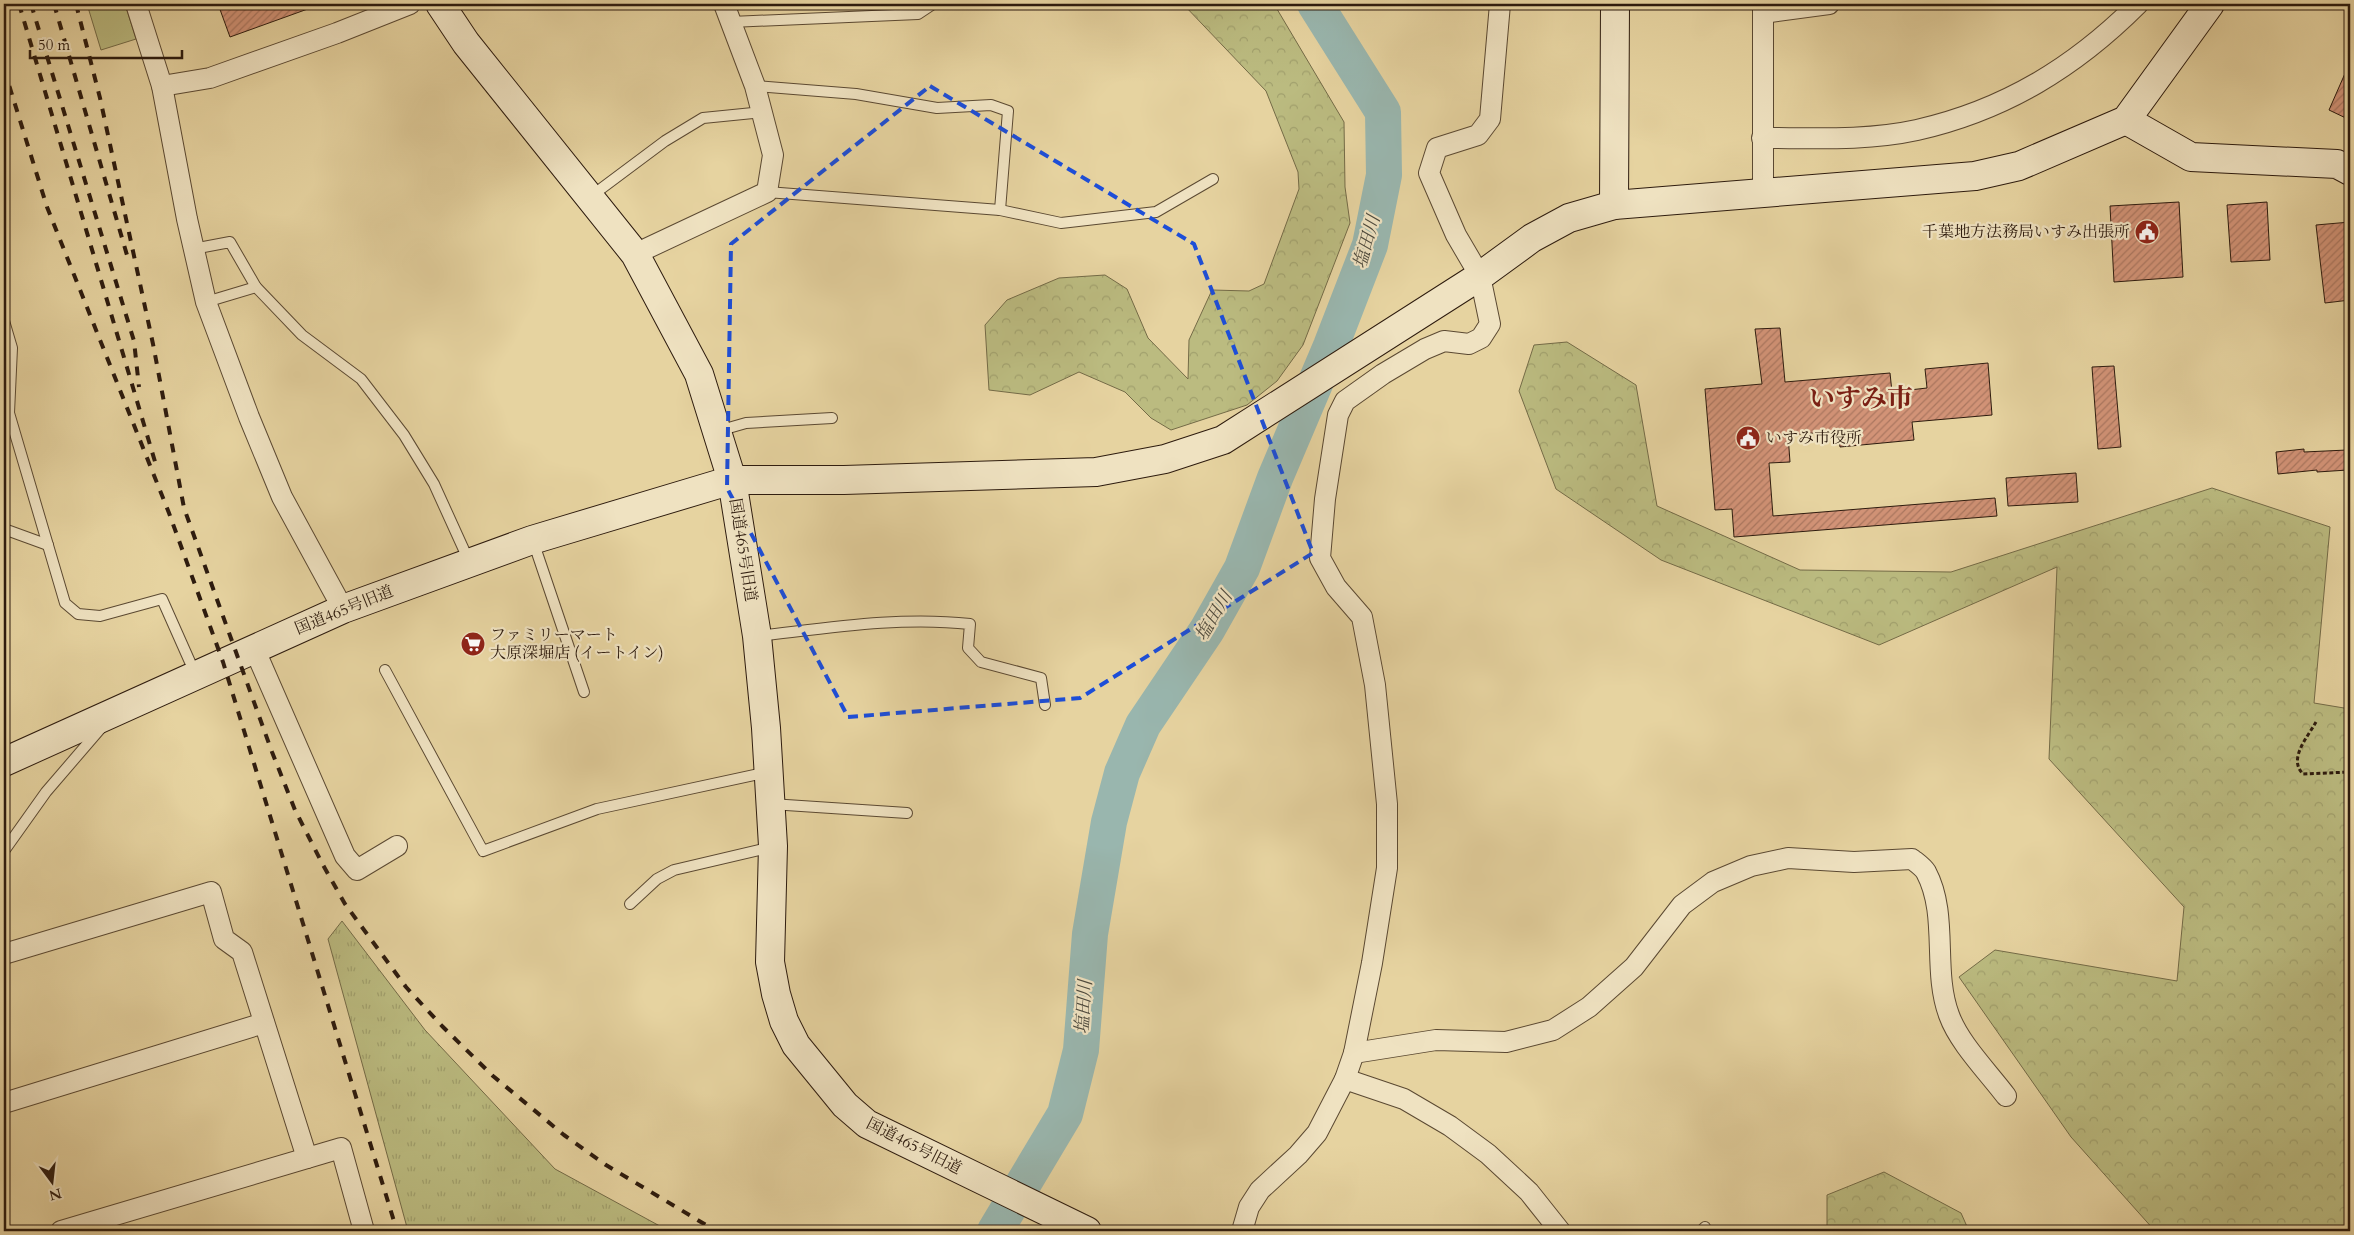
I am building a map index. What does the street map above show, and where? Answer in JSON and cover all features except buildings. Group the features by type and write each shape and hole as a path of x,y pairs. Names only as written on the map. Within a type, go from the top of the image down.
{"street":[{"path":"136,4 162,86 193,249 206,302 249,417 282,497 343,609"},
{"path":"162,86 210,78 337,33 410,4"},
{"path":"440,4 466,43 635,254 699,374 732,480 844,480 1096,472 1165,460 1223,440 1480,276 1532,238 1570,218 1614,205 1975,176 2019,166 2126,120 2210,4"},
{"path":"1242,1231 1249,1207 1260,1190 1298,1155 1317,1133 1345,1079 1354,1053 1372,963 1387,868 1387,804 1375,685 1362,617 1336,587 1320,558 1325,499 1338,415 1346,401 1383,374 1425,349 1444,342 1469,344 1481,338 1490,324 1480,276 1456,235 1429,173 1437,148 1478,135 1490,119 1500,4"},
{"path":"1614,205 1616,4"},
{"path":"1763,192 1763,8 1829,4"},
{"path":"1762,138 1855,137 1917,130 2003,102 2042,82 2082,55 2138,4"},
{"path":"635,254 767,192 773,154 755,86 728,13"},
{"path":"2126,120 2191,157 2337,164 2350,172"},
{"name":"国道465号旧道","path":"4,762 343,609 470,561 532,540 732,480 757,636 773,846 770,962 784,1021 796,1045 845,1105 868,1124 1087,1231"},
{"path":"254,648 345,856 357,870 397,846"},
{"path":"1354,1053 1436,1040 1506,1042 1553,1030 1589,1007 1634,967 1682,904 1714,882 1751,866 1788,858 1854,862 1912,859 1925,871 1935,900 1943,988 1949,1015 1960,1035 2006,1096"},
{"path":"4,954 211,892 224,939 242,952 307,1158"},
{"path":"4,1103 264,1023"},
{"path":"1345,1079 1404,1099 1450,1126 1488,1154 1529,1192 1560,1231"},
{"path":"61,1231 341,1148 364,1231"}],"lane":[{"path":"728,13 918,14 933,4"},
{"path":"755,86 856,94 937,108 991,105 1008,110 1000,210"},
{"path":"590,197 665,141 703,118 763,112"},
{"path":"767,192 1000,210 1062,223 1156,212 1213,179"},
{"path":"193,249 230,242 256,287 302,335 361,379 409,443 434,484 470,561"},
{"path":"206,302 256,287"},
{"path":"4,321 12,348 9,413 65,603 78,614 100,616 162,599 190,662"},
{"path":"717,432 746,422 832,418"},
{"path":"4,529 48,545"},
{"path":"532,540 584,692"},
{"path":"757,636 870,624 945,622 970,624 968,648 981,662 1042,678 1045,705"},
{"path":"385,670 483,851 597,809 768,771"},
{"path":"4,851 46,792 113,714"},
{"path":"770,804 907,813"},
{"path":"630,904 657,879 674,870 773,846"}],"path":[{"path":"2316,722 2298,754 2296,765 2299,770 2304,774 2350,772"}],"highlighted area":[{"path":"930,86 1194,244 1313,553 1080,698 848,717 727,488 731,244"}],"green space":[{"path":"87,4 125,4 136,39 101,50"},
{"path":"1183,4 1274,4 1344,122 1345,187 1350,223 1303,345 1277,381 1247,405 1171,430 1151,418 1125,392 1079,372 1030,395 989,390 985,325 1007,300 1059,278 1105,275 1127,289 1148,338 1188,379 1189,340 1212,290 1249,291 1264,284 1299,189 1298,172 1266,91"},
{"path":"1567,342 1636,385 1657,506 1800,570 1951,572 2212,488 2330,527 2314,703 2350,709 2350,1231 2155,1231 2071,1137 1959,977 1995,950 2177,981 2184,907 2049,759 2057,567 1879,645 1661,560 1556,489 1519,391 1534,345"},
{"path":"342,921 425,1030 555,1169 669,1231 408,1231 328,939"},
{"path":"1884,1172 1961,1213 1969,1231 1827,1231 1827,1195"}],"waterway":[{"name":"塩田川","path":"995,1231 1065,1114 1081,1050 1090,934 1109,822 1122,773 1143,725 1207,630 1242,568 1275,478 1331,346 1370,245 1384,175 1383,112 1315,4"}],"railway":[{"path":"19,4 156,465"},
{"path":"31,4 134,341 139,387"},
{"path":"54,4 129,262"},
{"path":"76,4 100,98 153,344 184,508 272,752 295,810 323,865 345,904 406,987 442,1026 493,1076 564,1135 606,1165 716,1231"},
{"path":"4,69 47,207 169,513 223,662 397,1231"}],"place":[{"name":"千葉地方法務局いすみ出張所","path":"2147,232"},
{"name":"いすみ市役所","path":"1748,438"},
{"name":"ファミリーマート 大原深堀店 (イートイン)","path":"473,644"}],"district":[{"name":"いすみ市","path":"1861,398"}]}
